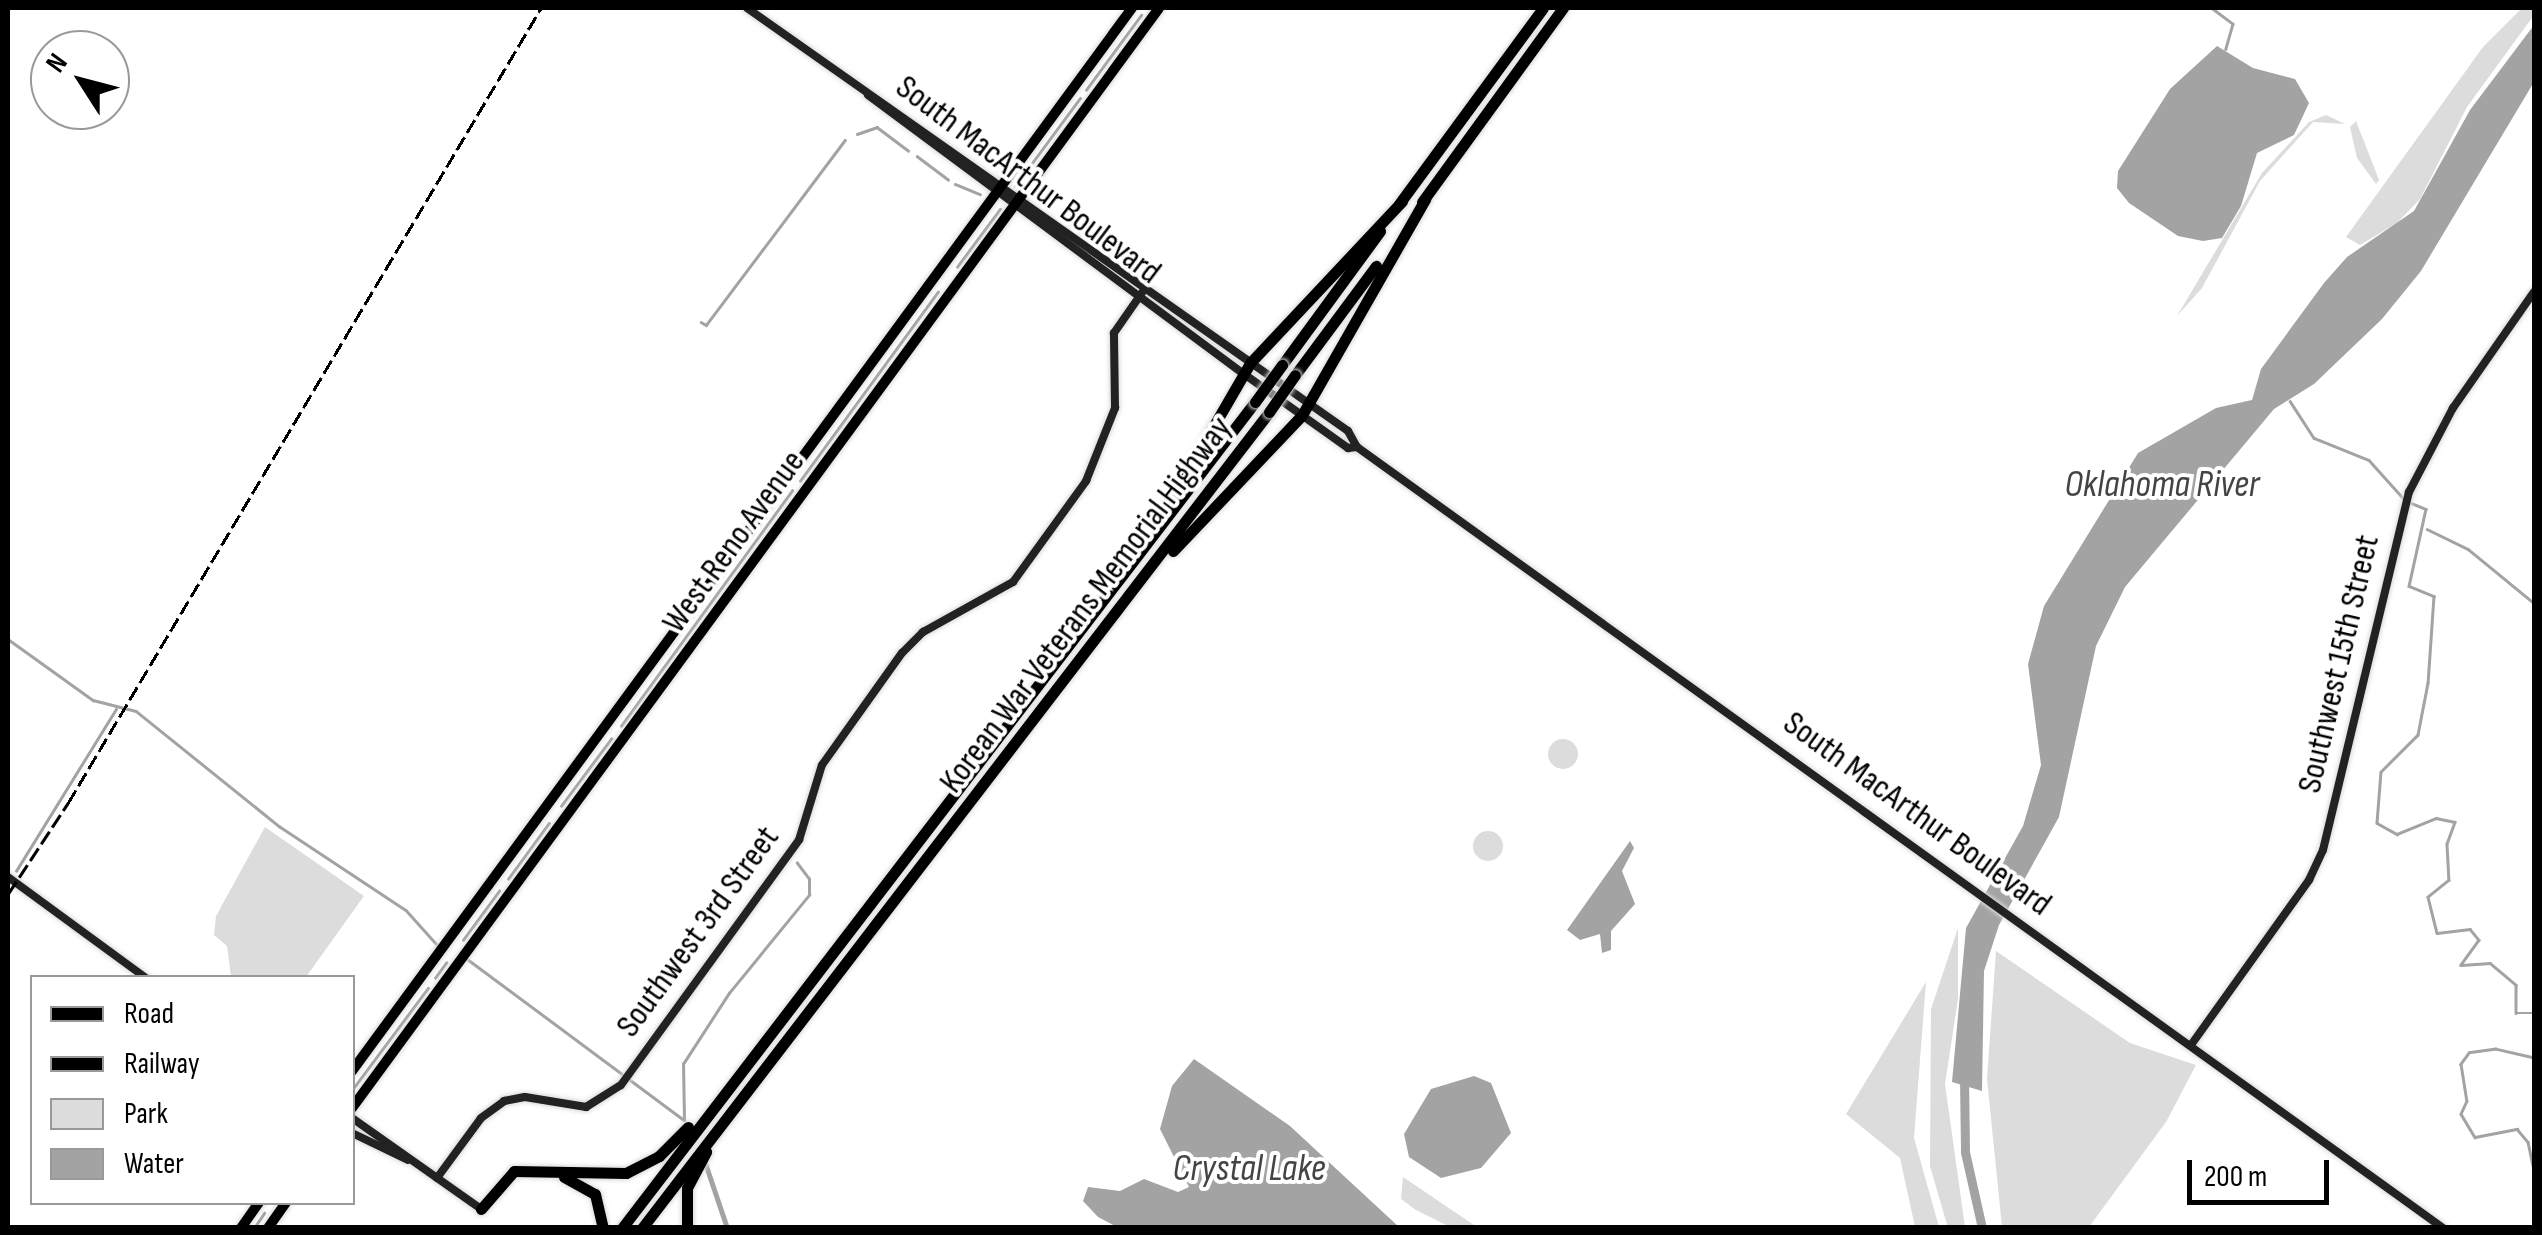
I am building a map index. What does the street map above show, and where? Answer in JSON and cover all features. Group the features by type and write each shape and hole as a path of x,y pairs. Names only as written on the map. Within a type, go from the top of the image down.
{"highway":[{"name":"Korean War Veterans Memorial Highway","path":"622,1228 713,1103 1138,560 1543,8"},
{"name":"Korean War Veterans Memorial Highway","path":"642,1228 735,1102 1155,567 1563,8"},
{"path":"1155,567 1305,409 1425,199"},
{"path":"1138,560 1247,368 1402,201"},
{"path":"688,1228 690,1180 735,1102"},
{"path":"481,1209 501,1179 518,1169 610,1175 643,1167 713,1103"},
{"path":"481,1209 518,1176 556,1176 595,1194 603,1228"}],"main road":[{"path":"747,8 868,95"},
{"name":"West Reno Avenue","path":"355,1067 1132,8"},
{"name":"West Reno Avenue","path":"355,1104 1160,8"},
{"path":"1075,87 1093,100"},
{"name":"South MacArthur Boulevard","path":"868,95 933,148 1083,242 1146,287 1247,368"},
{"name":"South MacArthur Boulevard","path":"868,95 961,155 999,190"},
{"path":"933,148 956,159 961,155"},
{"name":"South MacArthur Boulevard","path":"1017,203 1060,241 1138,297 1305,409 1348,448 1357,447 2444,1228"},
{"path":"1060,241 1077,247 1083,242"},
{"path":"1084,258 1105,258"},
{"name":"Southwest 3rd Street","path":"438,1178 498,1104 524,1097 586,1107 621,1085 799,840 822,765 902,654 922,632 1013,582 1086,480 1115,408 1114,334 1146,287"},
{"name":"Southwest 15th Street","path":"2191,1045 2309,880 2323,850 2397,528 2418,472 2453,408 2534,292"},
{"path":"8,877 142,975"},
{"path":"495,878 512,891"},
{"path":"355,1120 408,1160"},
{"path":"355,1134 408,1160 481,1209"},
{"path":"241,1228 259,1205"},
{"path":"266,1205 278,1213"},
{"path":"268,1228 284,1205"}],"green space":[{"path":"2522,8 2534,8 2534,15 2467,107 2420,199 2397,223 2360,245 2346,237 2483,47"},
{"path":"2326,115 2345,124 2313,122 2260,181 2202,288 2177,316 2262,173 2309,122"},
{"path":"2356,121 2379,180 2376,184 2357,158 2350,127"},
{"path":"1563,739 1574,743 1578,754 1574,765 1563,769 1552,765 1548,754 1552,743"},
{"path":"265,827 364,896 307,975 231,975 227,946 214,935 216,916"},
{"path":"1488,831 1499,835 1503,846 1499,857 1488,861 1477,857 1473,846 1477,835"},
{"path":"1958,928 1958,999 1945,1084 1965,1227 1948,1228 1930,1166 1931,1009"},
{"path":"1996,951 2130,1043 2196,1065 2166,1122 2089,1227 2002,1227 1987,1079"},
{"path":"1926,982 1914,1138 1939,1227 1915,1227 1900,1158 1846,1114"},
{"path":"1403,1177 1477,1227 1450,1227 1416,1210 1401,1199"}],"water":[{"name":"Oklahoma River","path":"2534,25 2534,82 2421,271 2382,319 2314,384 2274,409 2125,587 2096,646 2059,817 1999,925 1984,971 1982,1091 1952,1082 1966,928 2023,826 2041,765 2028,664 2044,606 2138,453 2216,408 2252,400 2261,369 2324,283 2347,257 2414,211 2470,110"},
{"path":"2217,46 2253,68 2295,79 2309,103 2294,135 2257,153 2241,206 2222,238 2203,241 2178,236 2129,203 2117,188 2118,171 2170,89"},
{"path":"1630,841 1634,848 1622,871 1635,904 1611,931 1611,950 1602,953 1600,934 1580,940 1567,930"},
{"name":"Crystal Lake","path":"1194,1059 1290,1126 1399,1227 1119,1228 1098,1217 1083,1201 1088,1187 1120,1191 1144,1179 1178,1192 1189,1187 1160,1129 1172,1086"},
{"path":"1474,1076 1491,1083 1511,1133 1481,1168 1441,1178 1409,1157 1404,1134 1431,1089"}],"waterway":[{"path":"2212,8 2233,24 2226,49"},
{"path":"1086,90 1141,15"},
{"path":"1015,186 1080,98"},
{"path":"857,134 877,127 908,150"},
{"path":"701,322 706,325 845,140"},
{"path":"917,156 948,179"},
{"path":"955,184 980,194"},
{"path":"957,267 1000,209"},
{"path":"800,481 938,292"},
{"path":"2290,401 2314,438 2369,460 2404,499"},
{"path":"621,726 792,491"},
{"path":"2411,503 2426,509 2409,586 2434,596 2428,683 2418,735 2381,772 2377,823 2397,834 2436,818 2455,822 2447,844 2449,880 2428,897 2437,933 2470,929 2479,940 2461,965 2490,963 2516,985 2516,1013 2534,1013"},
{"path":"2427,529 2468,549 2534,603"},
{"path":"8,639 93,700 136,711 279,826 406,910 440,948"},
{"path":"16,871 116,709"},
{"path":"561,806 611,739"},
{"path":"508,879 549,823"},
{"path":"466,958 684,1120 683,1064 729,993 809,895 809,879 797,863"},
{"path":"463,940 499,891"},
{"path":"435,978 446,963"},
{"path":"355,1086 428,988"},
{"path":"2534,1058 2496,1049 2469,1053 2461,1064 2467,1101 2461,1114 2475,1137 2517,1129 2528,1142 2534,1170"},
{"path":"1964,1078 1965,1152 1982,1228"},
{"path":"705,1163 727,1228"},
{"path":"254,1228 264,1213"}],"railway":[{"path":"8,894 68,803 541,8"}]}
